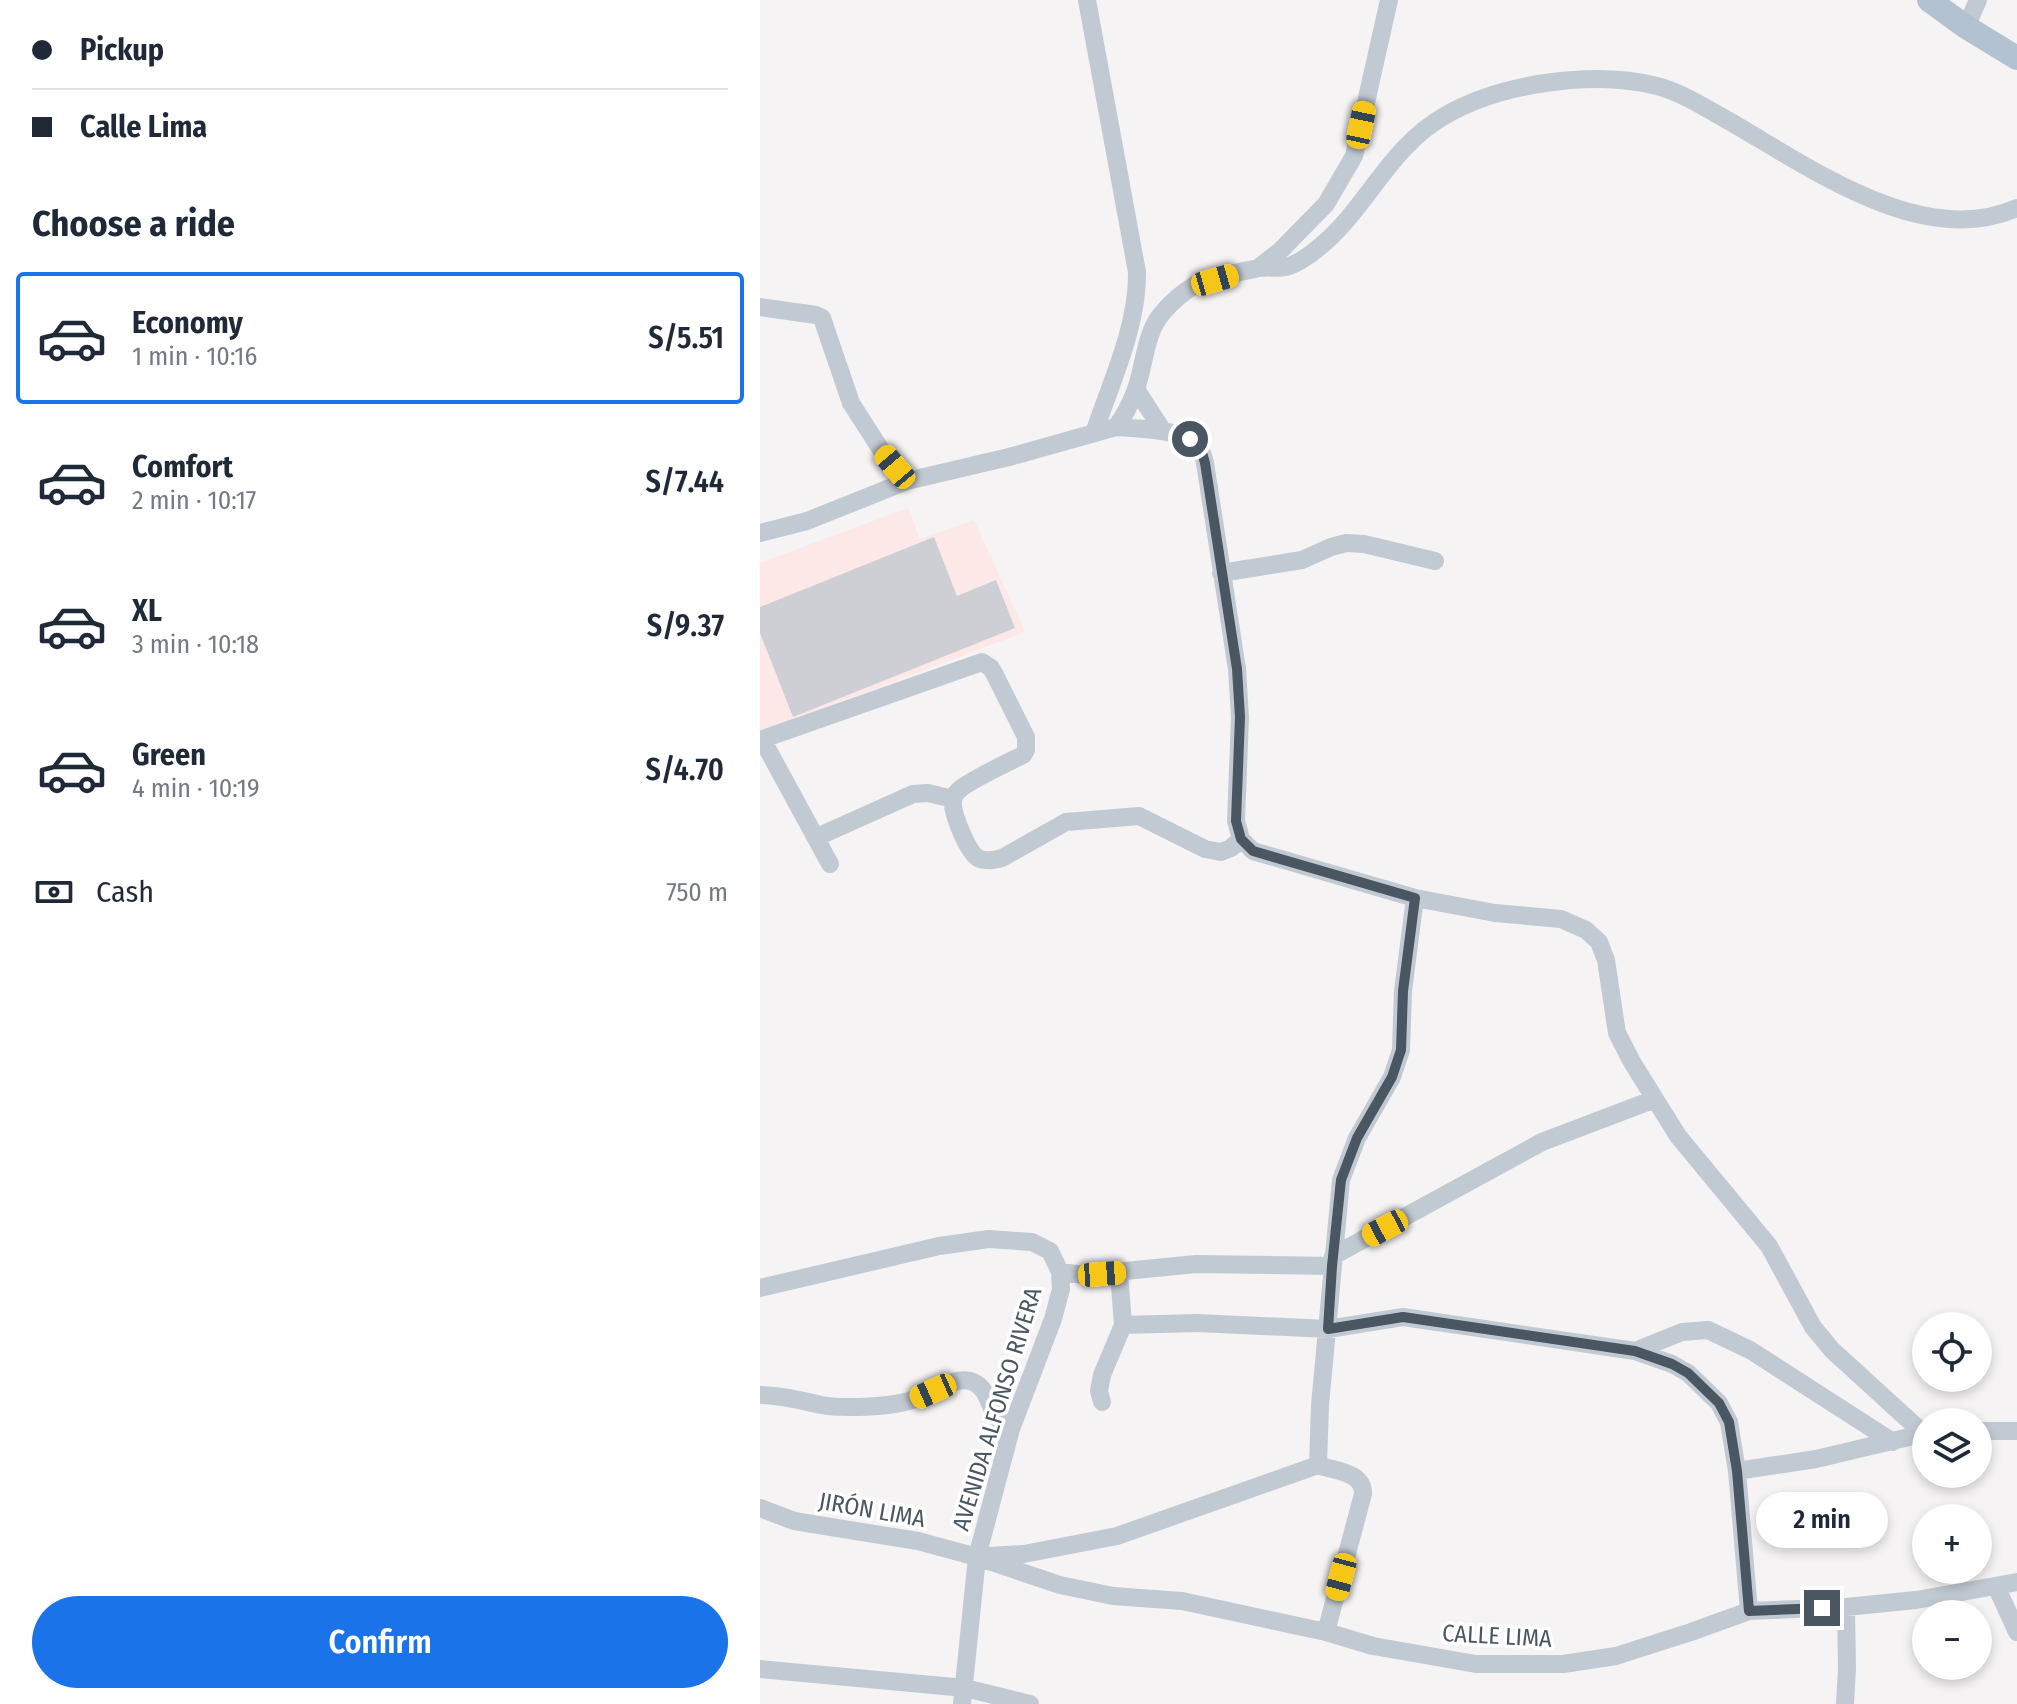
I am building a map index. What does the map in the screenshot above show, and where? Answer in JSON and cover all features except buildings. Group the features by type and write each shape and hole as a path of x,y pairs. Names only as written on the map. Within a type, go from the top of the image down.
{"main road":[{"path":"1929,0 2017,58"}],"street":[{"path":"1087,0 1137,272 1137,293 1131,324 1094,433"},
{"path":"1258,268 1280,251 1326,204 1354,156 1389,0"},
{"path":"1966,27 1978,0"},
{"path":"1116,427 1136,389 1152,333 1162,313 1194,285 1258,268 1286,267 1316,250 1346,222 1409,141 1445,115 1489,96 1540,83 1622,80 1659,86 1697,103 1837,184 1900,209 1941,219 1978,219 2017,208"},
{"path":"760,307 822,318 851,403 883,453 907,481"},
{"path":"1136,389 1163,431"},
{"path":"760,533 807,521 907,481 1116,427 1163,431 1190,439 1201,449 1205,463 1237,669 1240,717 1236,821 1241,839 1253,851 1415,898 1495,913 1561,919 1586,930 1599,942 1606,960 1617,1033 1678,1136 1769,1246 1813,1327 1832,1350 1912,1422"},
{"path":"1221,573 1302,560 1346,543 1364,544 1435,561"},
{"path":"830,864 761,740 982,662 991,668 1026,737 1026,750 1023,755 961,788 953,799 955,816 970,851 977,857 984,860 1002,858 1066,822 1139,816 1205,849 1221,852 1241,839"},
{"path":"817,837 913,794 928,793 953,799"},
{"path":"1318,1465 1320,1405 1341,1180 1357,1138 1392,1077 1401,1050 1403,991 1415,898"},
{"path":"1060,1272 1085,1275 1196,1264 1332,1261 1542,1142 1655,1099"},
{"name":"AVENIDA ALFONSO RIVERA","path":"760,1288 939,1246 989,1239 1032,1242 1050,1251 1060,1272 1061,1289 1053,1319 1011,1429 977,1557 963,1696"},
{"path":"1102,1402 1099,1391 1102,1375 1123,1325 1119,1273"},
{"path":"1123,1325 1197,1323 1328,1329 1403,1317 1635,1351 1672,1364 1705,1388 1719,1403 1729,1422 1737,1471 1749,1611"},
{"path":"1635,1351 1682,1332 1708,1330 1750,1350 1893,1442"},
{"path":"760,1395 783,1395 825,1406 883,1406 910,1401 957,1381 967,1380 976,1383 985,1392 995,1414 1011,1429"},
{"path":"1992,1431 2017,1431"},
{"path":"1737,1471 1816,1459 1912,1436"},
{"path":"977,1557 1024,1554 1117,1536 1318,1465 1357,1477 1364,1486 1326,1632"},
{"name":"JIRÓN LIMA","path":"760,1508 794,1521 918,1541 977,1557"},
{"name":"CALLE LIMA","path":"977,1557 1060,1585 1113,1596 1182,1601 1326,1632 1373,1646 1476,1664 1563,1664 1616,1656 1749,1611 1916,1600 2017,1582"},
{"path":"1996,1586 2017,1632"},
{"path":"1845,1704 1846,1607"},
{"path":"760,1669 1026,1704"}],"shaded area":[{"path":"908,508 920,539 974,520 1025,632 760,732 760,563"}],"route":[{"path":"1190,439 1201,449 1205,463 1237,669 1240,717 1236,821 1241,839 1253,851 1415,898 1403,991 1401,1050 1392,1077 1357,1138 1341,1180 1328,1329 1403,1317 1635,1351 1688,1373 1719,1403 1729,1422 1737,1471 1749,1611 1822,1608"}]}
